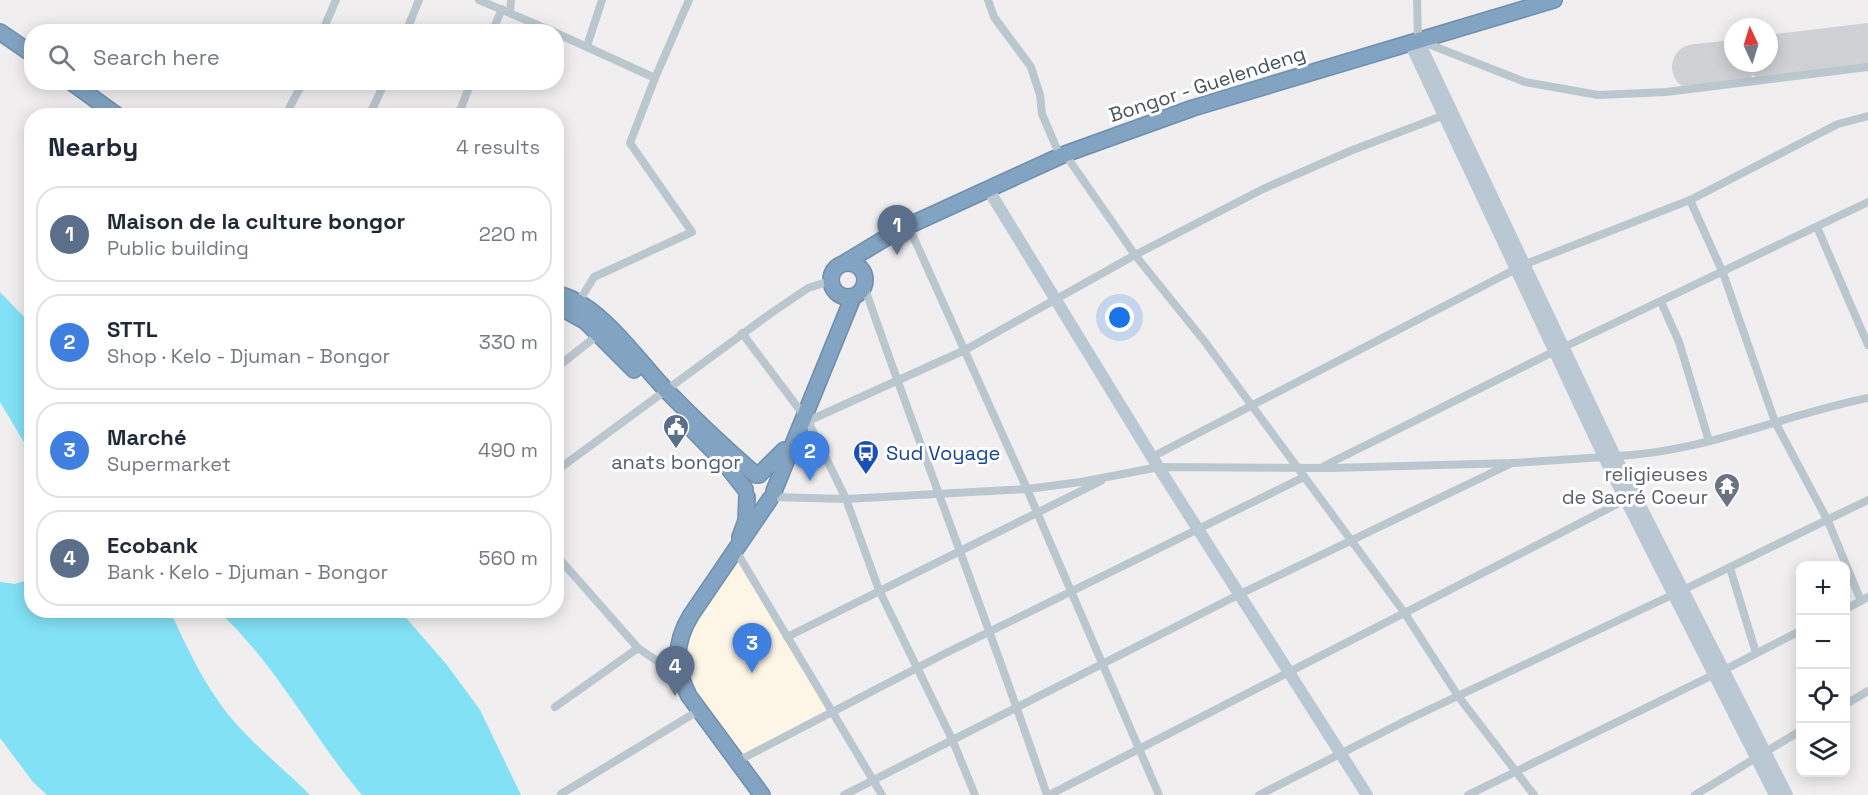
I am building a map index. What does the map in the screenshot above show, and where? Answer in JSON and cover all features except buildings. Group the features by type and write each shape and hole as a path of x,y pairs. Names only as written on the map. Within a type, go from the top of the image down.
{"highway":[{"name":"Bongor - Guelendeng","path":"846,262 908,225 1063,155 1174,114 1554,0"},
{"path":"0,32 24,48"},
{"path":"82,90 107,108"},
{"path":"736,551 746,521 747,482 772,464 795,436 806,418 840,330 884,238"},
{"path":"840,330 839,311 832,286 832,271 846,262 857,265 860,285"},
{"path":"832,286 842,296 860,285"},
{"path":"564,297 578,303 608,327 756,503 772,496"},
{"path":"564,308 573,312 599,334 758,475 771,479 772,496"},
{"path":"762,795 698,711 682,679 678,647 680,633 772,496 795,436"}],"main road":[{"path":"1414,41 1442,116 1519,268"},
{"path":"1414,41 1609,456 1761,756 1775,795"},
{"path":"988,189 1057,298 1196,529 1290,671 1367,795"},
{"path":"1609,456 1625,500 1653,544"},
{"path":"1761,756 1788,795"}],"street":[{"path":"326,24 336,0"},
{"path":"409,24 419,0"},
{"path":"479,0 536,24"},
{"path":"497,24 511,0"},
{"path":"587,46 602,0"},
{"path":"578,303 594,277 692,232 630,143 689,0"},
{"path":"988,0 994,17 1031,67 1040,95 1042,114 1063,155 1135,255 1205,342 1404,612 1458,696 1534,795"},
{"path":"1417,0 1414,41 1525,82 1598,95 1666,92 1868,67"},
{"path":"564,36 655,78"},
{"path":"289,108 299,90"},
{"path":"373,108 381,90"},
{"path":"461,108 468,90"},
{"path":"806,418 898,383 966,350 1135,255 1303,171 1442,116"},
{"path":"787,637 1111,477 1155,462 1251,406 1519,268 1690,200 1838,124 1868,116"},
{"path":"1690,200 1723,273 1775,422 1828,521 1864,599 1850,606"},
{"path":"1320,468 1558,350 1868,202"},
{"path":"908,225 966,350 1159,795"},
{"path":"1817,227 1868,345"},
{"path":"860,285 990,632 1048,795 1625,500"},
{"path":"564,465 742,333 808,288 832,286"},
{"path":"1661,302 1679,342 1709,441"},
{"path":"742,333 806,418 846,499 879,590 918,667 975,795"},
{"path":"564,362 599,334"},
{"path":"1155,462 1320,468 1513,463 1649,454 1709,441 1868,398"},
{"path":"844,795 1238,595 1513,463"},
{"path":"772,496 846,499 938,494 1027,489 1111,477"},
{"path":"736,763 918,667 1304,477"},
{"path":"1259,795 1341,752 1730,568 1868,500"},
{"path":"736,551 830,712 882,795"},
{"path":"564,564 638,648 682,679"},
{"path":"1730,568 1756,653"},
{"path":"1468,795 1796,633"},
{"path":"555,707 638,648"},
{"path":"1850,701 1868,691"},
{"path":"561,794 698,711"},
{"path":"1695,795 1796,734"}],"shaded area":[{"path":"742,556 838,714 745,763 697,700 685,671 683,640"}],"water":[{"path":"0,292 24,317 24,442 0,402"},
{"path":"24,581 24,618 173,618 200,672 228,714 256,745 310,795 47,795 33,782 0,738 0,582 15,584"},
{"path":"225,618 406,618 447,665 480,710 521,795 362,795 276,677"}],"runway":[{"path":"1778,57 1868,46"},
{"path":"1695,67 1724,64"}],"place":[{"name":"Maison de la culture bongor","path":"897,255"},
{"name":"anats bongor","path":"676,450"},
{"name":"Sud Voyage","path":"866,476"},
{"name":"STTL","path":"810,481"},
{"name":"religieuses de Sacré Coeur","path":"1727,509"},
{"name":"Marché","path":"752,673"},
{"name":"Ecobank","path":"675,696"}]}
